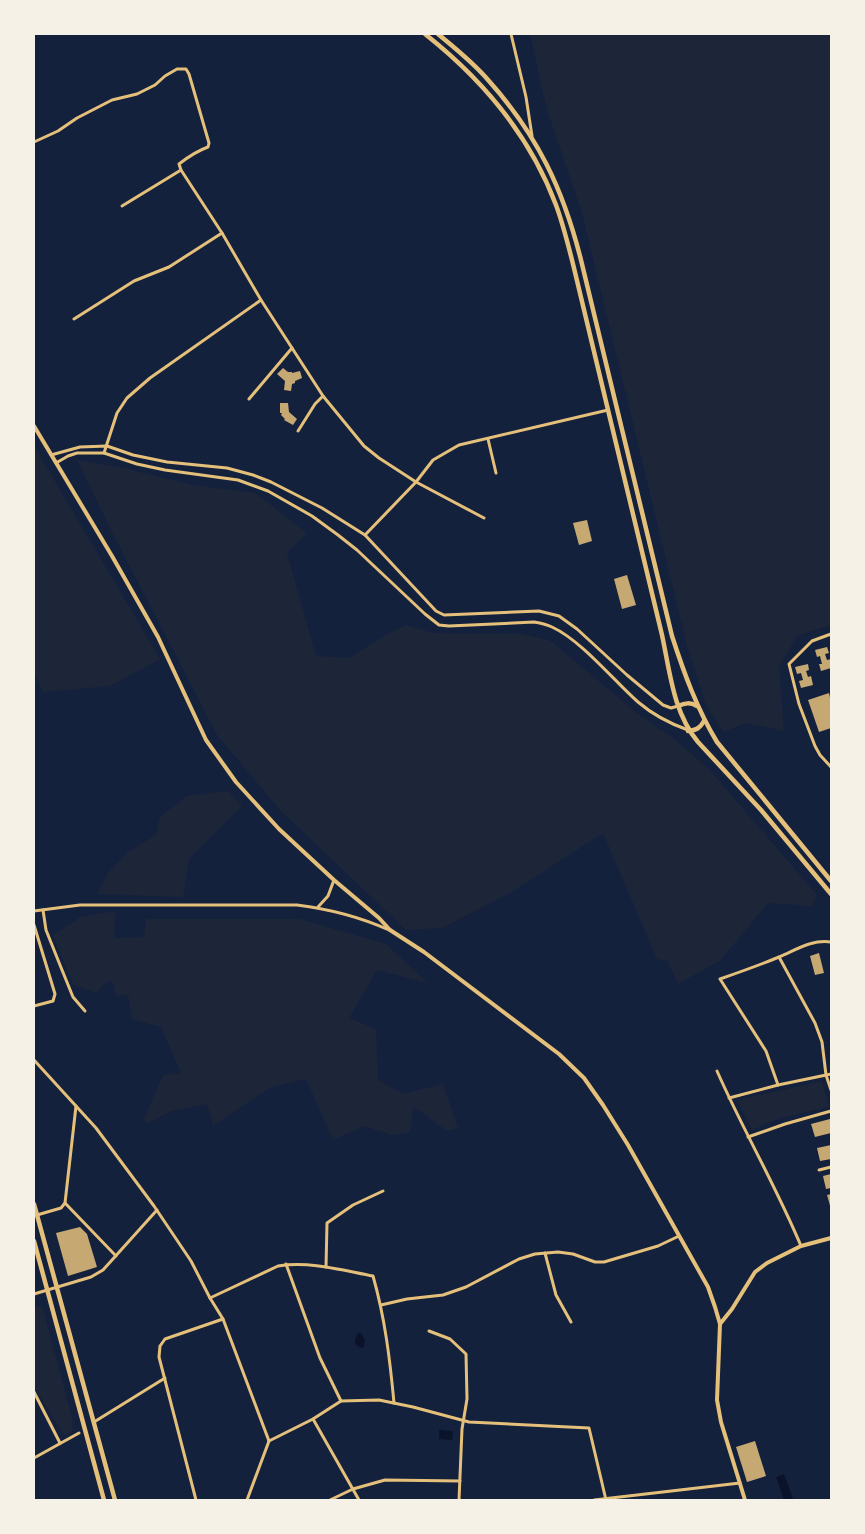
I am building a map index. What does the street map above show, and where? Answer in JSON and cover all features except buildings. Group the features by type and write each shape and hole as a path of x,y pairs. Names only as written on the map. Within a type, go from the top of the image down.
{"main road":[{"path":"425,34 456,60 483,87 524,141 546,180 564,230 678,706 688,730 761,810 831,894"},
{"path":"438,34 463,54 488,80 532,136 542,153 565,206 574,233 672,636 697,706 717,742 831,881"},
{"path":"678,706 692,703 697,706"},
{"path":"688,730 700,728 704,721"},
{"path":"34,1204 115,1500"},
{"path":"34,1241 104,1500"}],"street":[{"path":"511,34 526,97 532,136"},
{"path":"34,142 58,131 77,118 112,100 137,94 155,85 177,68 186,69 209,143 208,148 194,153 179,164 181,170 323,396 364,446 378,458 416,482 484,518"},
{"path":"122,206 181,170"},
{"path":"74,319 134,281 169,267 222,233"},
{"path":"104,453 117,413 127,398 150,378 261,300"},
{"path":"249,399 292,348"},
{"path":"298,431 323,396"},
{"path":"365,535 416,482 434,460 459,445 608,410"},
{"path":"34,426 158,637 206,740 242,789 279,829 390,930"},
{"path":"488,439 496,473"},
{"path":"51,455 80,446 107,446 133,455 167,462 227,468 253,474 322,508 365,535 436,611 444,615 538,611 559,616 577,629 627,676 663,705 671,708 678,706"},
{"path":"56,463 77,453 104,453 137,464 165,470 238,480 268,491 312,516 338,535 439,625 534,622 546,624 575,643 640,704 677,726 688,730"},
{"path":"831,634 812,641 789,664 799,704 815,746 831,767"},
{"path":"318,907 328,896 334,880"},
{"path":"34,911 80,905 297,905 318,907 368,920 390,930 424,952 559,1054 584,1078 604,1107 628,1145 708,1287 720,1324 717,1400 721,1422 745,1500"},
{"path":"43,910 46,930 66,980 74,998 85,1011"},
{"path":"34,925 55,994 53,1001 34,1006"},
{"path":"778,1085 766,1051 720,979 803,946 822,940 831,942"},
{"path":"779,957 815,1023 822,1042 826,1075 831,1090"},
{"path":"34,1060 96,1128 157,1210 191,1261 223,1319 269,1441 247,1500"},
{"path":"717,1071 801,1246"},
{"path":"729,1098 831,1074"},
{"path":"37,1215 61,1208 65,1204 76,1106"},
{"path":"748,1137 831,1111"},
{"path":"819,1170 831,1168"},
{"path":"326,1267 327,1224 354,1205 383,1191"},
{"path":"65,1204 116,1256"},
{"path":"34,1294 91,1277 103,1270 157,1210"},
{"path":"381,1305 407,1299 443,1295 466,1286 519,1259 535,1254 566,1253 595,1262 604,1262 658,1246 680,1236"},
{"path":"720,1324 732,1309 755,1272 767,1263 801,1246 831,1238"},
{"path":"545,1253 556,1295 571,1322"},
{"path":"210,1298 286,1264 305,1263 373,1276 388,1343 394,1403"},
{"path":"286,1264 320,1358 341,1401"},
{"path":"196,1500 159,1357 160,1346 165,1339 223,1319"},
{"path":"430,1331 450,1338 466,1354 466,1399 459,1500"},
{"path":"94,1422 165,1378"},
{"path":"34,1392 60,1443"},
{"path":"269,1441 313,1419 341,1401 379,1400 469,1422 589,1428 606,1499"},
{"path":"313,1419 358,1500"},
{"path":"34,1458 79,1433"},
{"path":"330,1500 353,1489 385,1480 460,1481"},
{"path":"594,1500 740,1483"}],"shaded area":[{"path":"530,34 831,34 831,625 798,635 779,666 784,731 746,723 723,732 706,705 687,646 582,213 547,110"},
{"path":"34,446 160,659 110,686 43,692 34,671"},
{"path":"77,460 123,468 193,485 255,493 307,533 287,553 316,656 349,658 387,634 406,625 433,633 522,634 551,641 638,714 674,739 709,769 817,895 812,906 768,903 720,961 678,984 668,961 657,959 603,833 510,893 442,928 406,930 281,811 217,735"},
{"path":"228,791 242,806 189,859 183,897 97,894 108,873 128,852 156,835 160,817 187,796"},
{"path":"115,911 114,938 144,937 146,919 300,919 386,944 428,983 377,970 349,1018 376,1029 378,1080 403,1094 443,1084 458,1128 447,1131 413,1106 410,1132 392,1135 364,1126 333,1140 306,1079 271,1087 213,1126 207,1104 171,1111 147,1124 144,1118 163,1075 181,1073 161,1027 132,1019 128,995 116,996 112,981 105,983 97,993 73,985 53,935 81,917"},
{"path":"822,1081 829,1107 780,1118 752,1130 737,1100"},
{"path":"38,1306 43,1309 73,1422 72,1432 64,1435 34,1387 34,1307"},
{"path":"358,1333 361,1333 365,1340 364,1347 361,1348 355,1344"},
{"path":"439,1430 453,1431 452,1440 439,1439"},
{"path":"784,1474 793,1499 784,1500 776,1477"}]}
